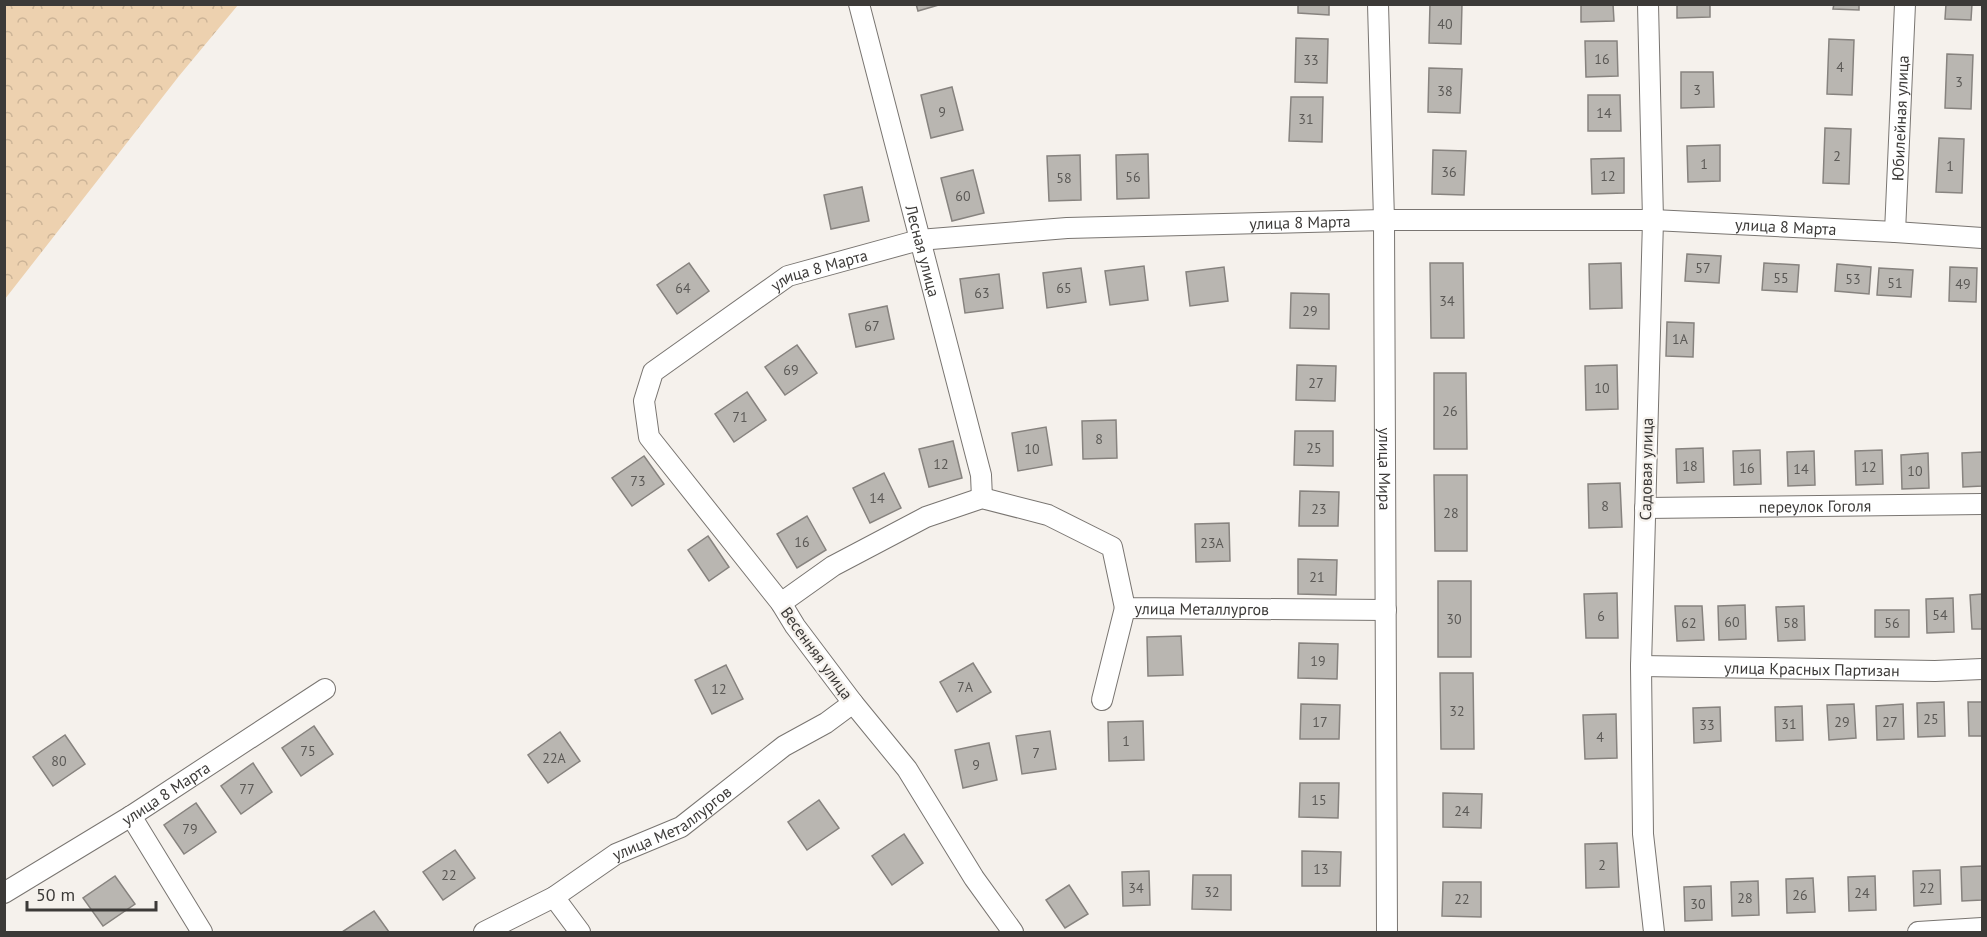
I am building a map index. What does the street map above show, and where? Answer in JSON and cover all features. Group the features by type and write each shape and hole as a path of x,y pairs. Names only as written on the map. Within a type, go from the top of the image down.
{"street":[{"name":"Лесная улица","path":"859,4 893,128 919,240 981,475 982,498"},
{"name":"улица Мира","path":"1378,4 1384,220 1388,933"},
{"name":"Садовая улица","path":"1648,4 1653,220 1641,666 1643,834 1654,933"},
{"name":"Юбилейная улица","path":"1895,232 1905,4"},
{"name":"улица 8 Марта","path":"653,372 788,276 919,240 1067,228 1384,220 1653,220 1983,238"},
{"name":"Весенняя улица","path":"653,372 644,401 650,437 781,603 795,626 853,703 908,769 974,878 1012,933"},
{"name":"улица Металлургов","path":"982,498 1048,515 1112,547 1125,608 1386,610"},
{"path":"781,603 833,566 926,517 982,498"},
{"name":"переулок Гоголя","path":"1645,508 1983,504"},
{"path":"1102,700 1125,608"},
{"name":"улица Красных Партизан","path":"1641,666 1935,671 1983,669"},
{"name":"улица 8 Марта","path":"4,893 131,816 325,689"},
{"name":"улица Металлургов","path":"484,933 554,897 616,854 681,827 784,746 826,723 853,703"},
{"path":"131,816 202,933"},
{"path":"554,897 580,933"},
{"path":"1918,933 1983,928"}],"green space":[{"path":"5,4 238,5 179,76 5,299"}],"building":[{"path":"916,4 942,4 918,11"},
{"path":"1298,4 1329,4 1329,15 1298,13"},
{"path":"1430,4 1462,4 1461,44 1429,43"},
{"path":"1581,4 1613,4 1614,21 1581,22"},
{"path":"1677,4 1710,4 1710,17 1677,18"},
{"path":"1834,4 1859,4 1859,10 1833,9"},
{"path":"1946,4 1972,4 1971,20 1945,19"},
{"path":"1296,38 1328,39 1327,83 1295,82"},
{"path":"1829,39 1854,40 1852,95 1827,94"},
{"path":"1585,41 1617,41 1618,76 1586,77"},
{"path":"1947,54 1973,55 1971,109 1945,108"},
{"path":"1429,68 1462,69 1460,113 1428,112"},
{"path":"1681,72 1713,72 1714,107 1681,108"},
{"path":"952,87 963,130 931,138 921,95"},
{"path":"1588,95 1620,95 1621,131 1588,131"},
{"path":"1291,97 1323,97 1322,142 1289,141"},
{"path":"1825,128 1851,129 1849,184 1823,183"},
{"path":"1939,138 1964,139 1962,193 1936,192"},
{"path":"1720,145 1720,181 1688,182 1687,146"},
{"path":"1433,150 1466,151 1464,195 1432,194"},
{"path":"1148,154 1149,198 1117,199 1116,155"},
{"path":"1080,155 1081,200 1049,201 1047,156"},
{"path":"1624,158 1624,193 1592,194 1591,159"},
{"path":"973,170 984,213 952,221 941,178"},
{"path":"862,187 869,221 831,229 824,195"},
{"path":"1687,254 1721,256 1719,283 1685,281"},
{"path":"689,263 709,291 677,314 657,285"},
{"path":"1430,263 1463,263 1464,338 1431,338"},
{"path":"1621,263 1622,308 1590,309 1589,264"},
{"path":"1764,263 1799,265 1797,292 1762,290"},
{"path":"1837,264 1871,267 1869,294 1835,291"},
{"path":"1144,266 1148,300 1110,305 1105,271"},
{"path":"1224,267 1228,301 1190,306 1186,272"},
{"path":"1950,267 1977,268 1976,302 1949,301"},
{"path":"1081,268 1086,302 1047,308 1043,273"},
{"path":"1879,268 1913,270 1911,297 1877,295"},
{"path":"999,274 1003,308 965,313 960,279"},
{"path":"1291,293 1329,294 1329,329 1290,328"},
{"path":"887,306 894,339 856,347 849,314"},
{"path":"1667,322 1694,323 1693,357 1666,356"},
{"path":"797,345 817,373 785,395 765,367"},
{"path":"1297,365 1336,366 1335,401 1296,400"},
{"path":"1617,365 1618,409 1586,410 1585,366"},
{"path":"1434,373 1466,373 1467,449 1434,449"},
{"path":"747,392 766,420 734,442 715,414"},
{"path":"1116,420 1117,458 1083,459 1082,421"},
{"path":"1046,427 1052,465 1018,471 1012,433"},
{"path":"1295,431 1333,431 1333,466 1294,465"},
{"path":"953,441 962,478 929,487 919,449"},
{"path":"1703,448 1704,482 1677,483 1676,449"},
{"path":"1760,450 1761,484 1734,485 1733,451"},
{"path":"1882,450 1883,484 1856,485 1855,451"},
{"path":"1814,451 1815,485 1788,486 1787,452"},
{"path":"1982,452 1982,486 1963,487 1962,453"},
{"path":"1928,453 1929,488 1902,489 1901,455"},
{"path":"644,456 664,484 632,506 612,478"},
{"path":"884,473 901,508 870,523 853,488"},
{"path":"1434,475 1467,475 1467,551 1435,551"},
{"path":"1620,483 1622,527 1589,528 1588,484"},
{"path":"1300,491 1339,492 1338,526 1299,526"},
{"path":"807,516 826,550 797,568 777,534"},
{"path":"1229,523 1230,561 1196,562 1195,524"},
{"path":"708,536 729,567 709,581 688,550"},
{"path":"1298,559 1337,560 1336,595 1298,594"},
{"path":"1438,581 1471,581 1471,657 1438,657"},
{"path":"1617,593 1618,638 1586,638 1584,594"},
{"path":"1982,594 1982,629 1972,629 1970,595"},
{"path":"1953,598 1954,632 1927,633 1926,599"},
{"path":"1745,605 1746,639 1719,640 1718,606"},
{"path":"1675,606 1702,606 1704,640 1677,641"},
{"path":"1804,606 1805,640 1778,641 1776,607"},
{"path":"1875,610 1909,610 1909,637 1875,637"},
{"path":"1181,636 1183,675 1148,676 1147,637"},
{"path":"1299,643 1338,644 1337,679 1298,678"},
{"path":"973,663 991,692 957,712 940,682"},
{"path":"726,665 743,699 712,714 695,680"},
{"path":"1440,673 1473,673 1474,749 1441,749"},
{"path":"1944,702 1945,736 1918,737 1917,703"},
{"path":"1968,702 1982,702 1982,736 1969,736"},
{"path":"1301,704 1340,705 1339,739 1300,739"},
{"path":"1854,704 1856,738 1829,740 1827,705"},
{"path":"1903,704 1904,739 1877,740 1876,706"},
{"path":"1802,706 1803,740 1776,741 1775,707"},
{"path":"1720,707 1721,741 1694,743 1693,708"},
{"path":"1616,714 1617,758 1585,759 1583,715"},
{"path":"1143,721 1144,760 1109,761 1108,722"},
{"path":"314,726 333,754 301,776 282,748"},
{"path":"1050,731 1056,769 1022,774 1016,736"},
{"path":"560,732 580,761 548,783 528,755"},
{"path":"65,735 85,764 53,786 33,757"},
{"path":"989,743 997,780 963,788 955,750"},
{"path":"253,763 272,792 241,814 221,786"},
{"path":"1300,783 1339,783 1338,818 1299,817"},
{"path":"1443,793 1482,794 1481,828 1443,827"},
{"path":"819,800 839,828 807,850 788,822"},
{"path":"196,803 216,832 184,854 164,825"},
{"path":"904,834 923,863 892,885 872,856"},
{"path":"1617,843 1619,887 1586,888 1585,844"},
{"path":"455,850 475,878 443,900 423,872"},
{"path":"1302,851 1341,852 1340,886 1302,886"},
{"path":"1982,866 1982,900 1962,901 1961,867"},
{"path":"1940,870 1941,904 1914,906 1913,871"},
{"path":"1149,871 1150,905 1123,906 1122,872"},
{"path":"1193,875 1231,875 1231,910 1192,909"},
{"path":"115,876 135,904 103,926 83,898"},
{"path":"1875,876 1876,910 1849,911 1848,877"},
{"path":"1813,878 1815,912 1787,913 1786,879"},
{"path":"1758,881 1759,915 1732,916 1731,882"},
{"path":"1443,882 1481,882 1481,917 1442,916"},
{"path":"1069,885 1088,914 1065,928 1046,900"},
{"path":"1711,886 1712,920 1685,921 1684,887"},
{"path":"374,911 389,932 342,932"}]}
